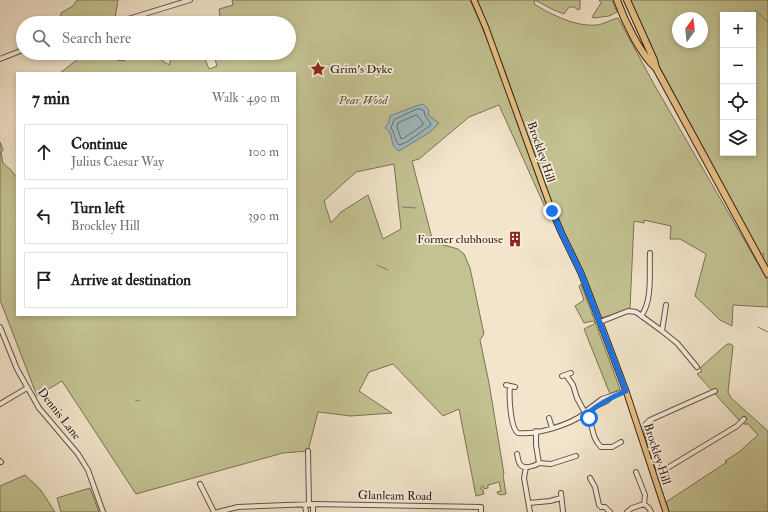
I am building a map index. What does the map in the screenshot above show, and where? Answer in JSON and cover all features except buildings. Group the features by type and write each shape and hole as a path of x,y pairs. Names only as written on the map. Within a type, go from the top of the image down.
{"highway":[{"path":"617,0 635,38 650,62 656,68"},
{"path":"627,0 654,60 656,68 768,274"}],"main road":[{"name":"Brockley Hill","path":"474,0 486,28 552,211 581,273 648,449 666,512"}],"street":[{"path":"138,16 190,0"},
{"path":"0,59 16,53"},
{"path":"641,316 646,306 650,291 650,253"},
{"path":"662,331 666,305"},
{"path":"600,322 628,311 636,312 677,343 697,367"},
{"name":"Dennis Lane","path":"0,327 17,369 39,408 78,454 88,470 103,512"},
{"path":"571,373 564,376 590,420 594,437 601,447 612,447 621,442"},
{"path":"510,386 509,393 511,413 515,431 520,433 552,428 578,418 600,400 626,391"},
{"path":"0,404 27,388"},
{"path":"715,391 646,422 645,425 648,449 658,468 664,470 737,426 744,420"},
{"path":"549,418 552,428"},
{"path":"536,431 536,446 539,463"},
{"path":"306,512 309,505 308,451"},
{"path":"517,454 519,464 526,467 539,463 551,464 576,456"},
{"path":"526,467 524,475 530,512"},
{"path":"632,477 636,474 645,496 644,504"},
{"path":"590,478 595,487 599,505 601,507 605,507 610,512"},
{"path":"200,484 214,512"},
{"path":"529,503 550,501 562,497 563,512"},
{"path":"627,512 632,508 644,504"},
{"path":"644,504 651,512"},
{"path":"309,505 313,512"},
{"name":"Glanleam Road","path":"218,512 238,507 309,505 481,510"}],"green space":[{"path":"77,0 118,0 115,16 61,16 61,13 73,6"},
{"name":"Pear Wood","path":"232,0 470,0 482,26 502,78 549,210 548,211 544,205 499,105 469,117 419,159 412,161 433,242 458,249 464,254 470,268 484,334 480,340 489,383 506,494 500,495 497,493 501,491 499,482 488,485 488,488 484,489 483,486 481,487 484,494 476,496 459,409 443,416 393,364 369,372 359,391 392,413 351,416 318,412 308,451 283,453 136,494 62,381 37,396 0,300 0,142 3,150 1,153 3,163 16,177 16,316 296,316 296,72 61,72 77,60 161,60 169,65 171,60 205,60 209,69 217,66 215,60 296,60 296,16 220,16 219,9 233,5","holes":["394,164 401,229 383,239 368,195 341,212 331,223 324,201 356,172"]},
{"path":"477,0 535,0 534,4 548,12 581,24 597,25 618,18 655,86 768,281 768,307 733,305 732,326 720,320 695,296 706,254 680,239 670,239 671,226 644,220 644,223 634,221 630,309 601,318 589,285 563,232 539,170 505,71"},
{"path":"535,0 580,0 580,9 578,10 574,7 569,7 564,14"},
{"path":"599,0 612,0 617,12 609,16 593,18 592,17 601,3"},
{"path":"628,0 768,0 768,269 762,258 764,255 763,253 761,255 657,62 658,60 656,60"},
{"path":"581,284 620,389 610,394 584,329 595,323 593,321 584,323 575,306 584,300 579,286"},
{"path":"727,344 731,344 733,346 728,392 731,398 768,431 768,512 669,512 666,502 727,462 725,461 739,452 758,435 747,423 746,425 737,418 697,374 702,371 700,368"},
{"path":"25,475 40,489 55,512 0,512 0,486"},
{"path":"90,488 99,512 61,512 57,498"}],"water":[{"path":"423,104 429,110 428,115 439,123 430,132 399,151 393,144 390,133 385,128 389,122 390,116"}],"waterway":[{"path":"755,10 768,22"},
{"path":"402,207 416,208"},
{"path":"377,265 388,270"},
{"path":"758,327 768,332"},
{"path":"135,400 139,401"}],"place":[{"name":"Grim's Dyke","path":"318,69"},
{"name":"Former clubhouse","path":"515,239"}],"route":[{"path":"552,211 581,273 626,391 611,397 607,401 600,404 588,413 587,415 589,418"}]}
